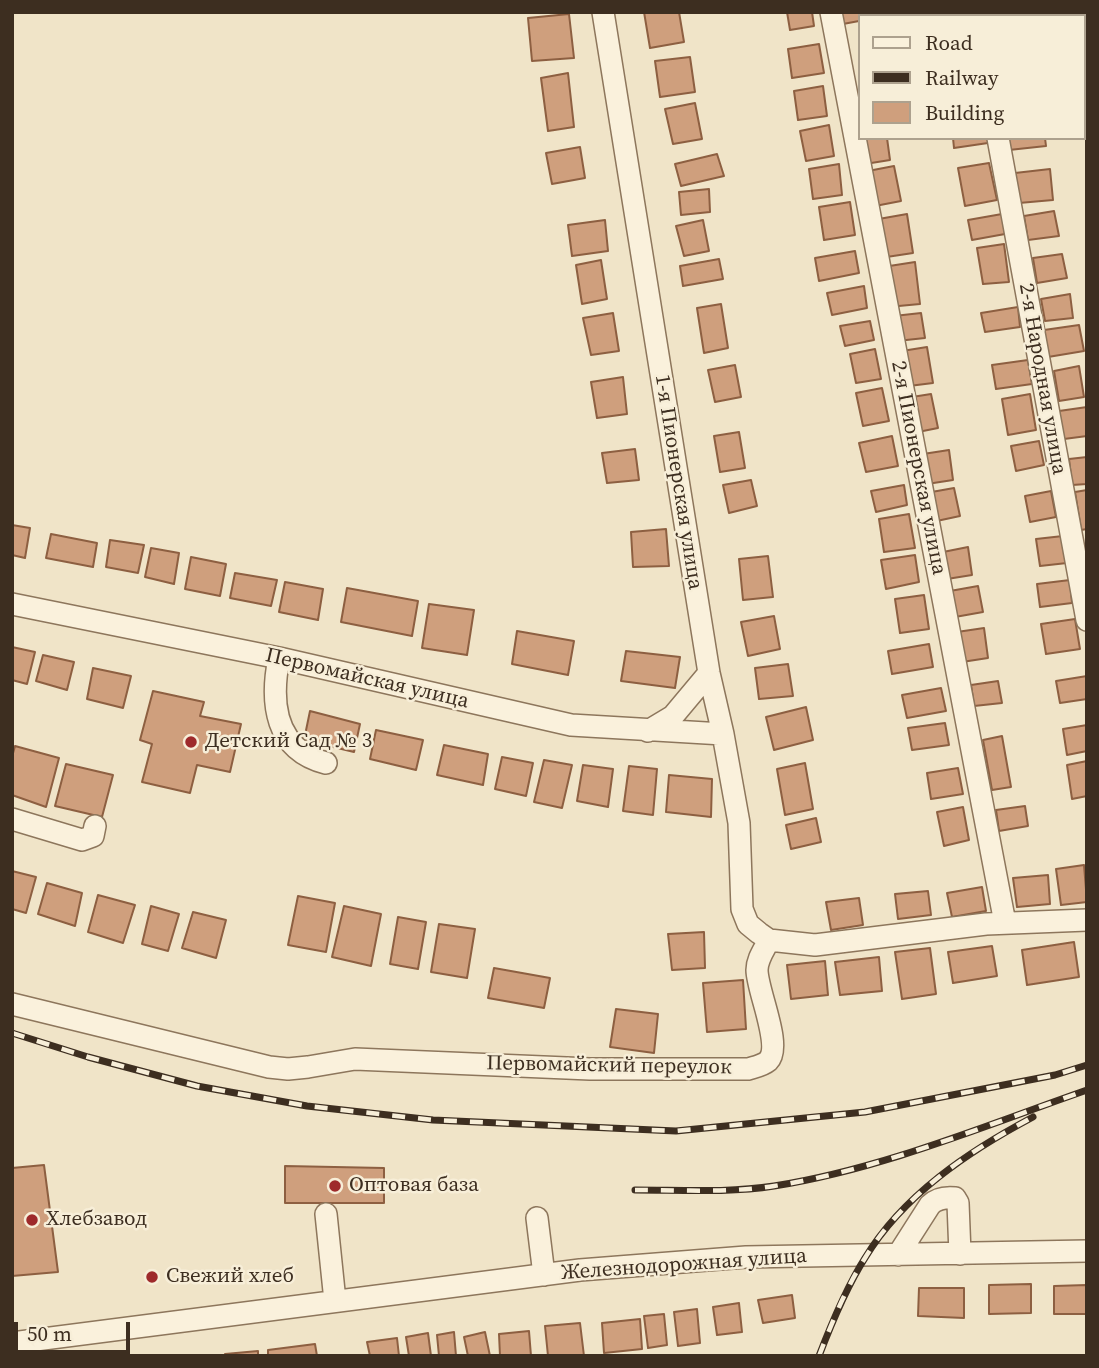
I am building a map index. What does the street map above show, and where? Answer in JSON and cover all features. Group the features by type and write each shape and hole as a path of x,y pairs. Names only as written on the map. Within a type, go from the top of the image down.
{"street":[{"name":"1-я Пионерская улица","path":"603,12 709,673 739,823 742,909 748,924 769,940"},
{"name":"2-я Пионерская улица","path":"831,12 1005,923"},
{"name":"2-я Народная улица","path":"998,140 1087,620"},
{"name":"Первомайская улица","path":"12,604 279,658 571,725 723,734"},
{"path":"279,658 274,682 276,708 283,731 296,748 310,758 326,763"},
{"path":"648,731 673,716 709,673"},
{"path":"12,819 82,840 93,836 95,826"},
{"path":"769,940 815,945 1005,923 1087,920"},
{"name":"Первомайский переулок","path":"12,1004 256,1064 288,1069 355,1059 590,1069 748,1069 767,1061 772,1055 769,1021 757,972 769,940"},
{"path":"898,1255 930,1205 947,1197 955,1198 958,1203 960,1254"},
{"path":"327,1214 335,1301"},
{"path":"537,1218 544,1275"},
{"name":"Железнодорожная улица","path":"12,1343 544,1275 746,1257 1087,1251"}],"building":[{"path":"644,12 679,12 684,42 650,48"},
{"path":"787,12 812,12 814,26 790,30"},
{"path":"841,12 874,12 858,14 858,21 843,24"},
{"path":"930,12 956,12 946,14"},
{"path":"987,12 1022,14 988,14"},
{"path":"569,14 574,58 532,61 528,18"},
{"path":"819,44 824,73 792,78 788,49"},
{"path":"690,57 695,92 660,97 655,61"},
{"path":"568,73 574,127 548,131 541,78"},
{"path":"823,86 827,116 798,120 794,91"},
{"path":"695,103 702,139 673,144 665,109"},
{"path":"829,125 834,156 806,161 800,131"},
{"path":"860,140 887,140 890,160 865,164"},
{"path":"953,140 988,140 988,143 954,148"},
{"path":"1008,140 1045,140 1046,146 1009,150"},
{"path":"580,147 585,178 552,184 546,153"},
{"path":"717,154 724,176 681,186 675,164"},
{"path":"989,163 997,200 965,206 958,168"},
{"path":"839,164 842,195 813,199 809,169"},
{"path":"894,166 901,201 875,206 868,171"},
{"path":"1050,169 1053,200 1019,203 1015,173"},
{"path":"709,189 710,212 681,215 679,192"},
{"path":"850,202 855,235 824,240 819,207"},
{"path":"1054,211 1059,236 1028,240 1024,216"},
{"path":"907,214 913,253 880,258 873,220"},
{"path":"1002,214 1005,234 972,240 968,220"},
{"path":"605,220 608,251 572,256 568,225"},
{"path":"703,220 709,251 684,256 676,226"},
{"path":"1004,244 1009,282 983,284 977,248"},
{"path":"855,251 859,273 819,281 815,258"},
{"path":"1062,254 1067,278 1037,283 1033,258"},
{"path":"719,259 723,279 683,286 680,266"},
{"path":"601,260 607,299 582,304 576,265"},
{"path":"915,262 920,304 888,307 883,267"},
{"path":"864,286 867,308 832,315 827,293"},
{"path":"1070,294 1073,318 1045,321 1041,299"},
{"path":"721,304 728,348 704,353 697,308"},
{"path":"1018,307 1020,327 985,332 981,313"},
{"path":"613,313 619,351 591,355 583,318"},
{"path":"921,313 925,338 897,341 894,316"},
{"path":"870,321 874,340 845,346 840,326"},
{"path":"1079,325 1084,351 1048,357 1044,330"},
{"path":"927,347 933,383 909,386 902,351"},
{"path":"875,349 881,379 856,383 850,354"},
{"path":"1028,360 1032,384 996,389 992,365"},
{"path":"735,365 741,397 715,402 708,370"},
{"path":"1079,366 1084,397 1059,401 1054,371"},
{"path":"623,377 627,414 597,418 591,382"},
{"path":"882,388 889,421 863,426 856,393"},
{"path":"931,394 938,428 918,432 912,397"},
{"path":"1030,394 1036,430 1008,435 1002,399"},
{"path":"1087,407 1087,436 1064,439 1059,411"},
{"path":"739,432 745,468 720,472 714,436"},
{"path":"892,436 898,466 866,472 859,443"},
{"path":"1039,441 1044,465 1016,471 1011,446"},
{"path":"635,449 639,480 607,483 602,453"},
{"path":"949,450 953,480 927,484 923,454"},
{"path":"1087,457 1087,484 1072,485 1069,459"},
{"path":"751,480 757,506 729,513 723,485"},
{"path":"904,485 907,505 876,512 871,491"},
{"path":"954,488 960,516 932,522 926,493"},
{"path":"1087,490 1087,529 1081,530 1075,492"},
{"path":"1051,491 1056,517 1030,522 1025,496"},
{"path":"909,514 915,548 884,552 879,519"},
{"path":"12,525 30,528 25,558 12,555"},
{"path":"666,529 669,566 633,567 631,532"},
{"path":"51,534 97,543 93,567 46,558"},
{"path":"1063,536 1067,563 1040,566 1036,539"},
{"path":"110,540 144,545 138,573 106,567"},
{"path":"968,547 972,575 947,579 943,552"},
{"path":"151,548 179,553 174,584 145,577"},
{"path":"915,555 919,582 886,589 881,560"},
{"path":"768,556 773,597 743,600 739,559"},
{"path":"191,557 226,564 220,596 185,589"},
{"path":"235,573 277,580 271,606 230,598"},
{"path":"1070,580 1072,603 1040,607 1037,584"},
{"path":"285,582 323,589 318,620 279,612"},
{"path":"978,586 983,612 955,617 950,591"},
{"path":"347,588 418,601 412,636 341,622"},
{"path":"924,595 929,629 900,633 895,599"},
{"path":"429,604 474,610 467,655 422,648"},
{"path":"774,616 780,649 748,656 741,622"},
{"path":"1075,619 1080,649 1046,654 1041,624"},
{"path":"984,628 988,658 962,662 957,632"},
{"path":"517,631 574,641 568,675 512,664"},
{"path":"929,644 933,667 892,674 888,651"},
{"path":"12,647 35,652 27,684 12,680"},
{"path":"626,651 680,657 675,688 621,681"},
{"path":"43,655 74,662 67,690 36,681"},
{"path":"788,664 793,696 759,699 755,668"},
{"path":"93,668 131,676 123,708 87,699"},
{"path":"1087,676 1087,699 1060,703 1056,681"},
{"path":"998,681 1002,703 974,706 971,685"},
{"path":"941,688 946,711 907,718 902,695"},
{"name":"Детский Сад № 3","path":"153,691 204,702 200,716 241,724 230,772 197,765 190,793 142,782 152,744 140,740"},
{"path":"806,707 813,740 774,750 766,717"},
{"path":"310,711 360,724 354,752 304,740"},
{"path":"945,723 949,745 912,750 908,728"},
{"path":"1087,725 1087,751 1067,755 1063,729"},
{"path":"376,730 423,740 416,770 370,759"},
{"path":"1002,736 1011,787 992,790 983,740"},
{"path":"444,745 488,754 483,785 437,775"},
{"path":"15,746 59,758 46,807 12,795 12,757"},
{"path":"502,757 533,763 526,796 495,789"},
{"path":"544,760 572,765 562,808 534,802"},
{"path":"1087,761 1087,796 1072,799 1067,765"},
{"path":"805,763 813,809 785,815 777,769"},
{"path":"66,764 113,775 102,817 55,806"},
{"path":"583,765 613,769 608,807 577,801"},
{"path":"629,766 657,769 653,815 623,811"},
{"path":"958,768 963,794 931,799 927,773"},
{"path":"669,775 712,779 711,817 666,812"},
{"path":"1025,806 1028,826 999,831 996,810"},
{"path":"963,807 969,840 944,846 937,812"},
{"path":"816,818 821,842 791,849 786,825"},
{"path":"1084,865 1087,902 1061,905 1056,869"},
{"path":"12,871 36,877 26,913 12,909"},
{"path":"1048,875 1050,904 1017,907 1013,878"},
{"path":"47,883 82,893 75,926 38,914"},
{"path":"982,887 986,911 952,917 947,893"},
{"path":"928,891 931,915 898,919 895,894"},
{"path":"98,895 135,905 123,943 88,932"},
{"path":"298,896 335,903 326,952 288,945"},
{"path":"859,898 863,925 831,930 826,902"},
{"path":"151,906 179,914 168,951 142,944"},
{"path":"344,906 381,914 371,966 332,957"},
{"path":"193,912 226,920 216,958 182,948"},
{"path":"398,917 426,922 418,969 390,964"},
{"path":"439,924 475,929 467,978 431,972"},
{"path":"704,932 705,968 672,970 668,934"},
{"path":"1074,942 1079,977 1027,985 1022,950"},
{"path":"992,946 997,976 953,983 948,952"},
{"path":"930,948 936,994 902,999 895,952"},
{"path":"879,957 882,991 840,995 835,962"},
{"path":"825,961 828,995 791,999 787,965"},
{"path":"494,968 550,978 544,1008 488,998"},
{"path":"743,980 746,1029 707,1032 703,983"},
{"path":"616,1009 658,1014 654,1053 610,1047"},
{"name":"Хлебзавод","path":"44,1165 58,1272 12,1276 12,1168"},
{"name":"Оптовая база","path":"285,1166 384,1168 384,1203 285,1203"},
{"path":"1031,1284 1031,1313 989,1314 989,1285"},
{"path":"1087,1285 1087,1314 1054,1314 1054,1286"},
{"path":"919,1288 964,1288 964,1318 918,1316"},
{"path":"792,1295 795,1318 763,1323 758,1300"},
{"path":"739,1303 742,1332 717,1335 713,1307"},
{"path":"697,1309 700,1343 678,1346 674,1312"},
{"path":"664,1314 667,1345 648,1348 644,1316"},
{"path":"640,1319 642,1349 604,1353 602,1323"},
{"path":"580,1323 584,1356 548,1356 545,1326"},
{"path":"529,1331 531,1356 500,1356 499,1334"},
{"path":"454,1332 456,1356 439,1356 437,1335"},
{"path":"485,1332 490,1356 468,1356 464,1337"},
{"path":"428,1333 431,1356 409,1356 406,1337"},
{"path":"397,1338 399,1356 370,1356 367,1342"},
{"path":"315,1344 317,1356 268,1356 268,1350"},
{"path":"258,1351 258,1356 225,1356 225,1354"}],"railway":[{"path":"12,1033 88,1057 197,1086 307,1106 433,1120 676,1131 865,1112 1055,1075 1087,1065"},
{"path":"635,1190 740,1190 814,1178 893,1158 1087,1090"},
{"path":"819,1356 858,1269 898,1214 962,1160 1033,1117"}],"place":[{"name":"Детский Сад № 3","path":"191,742"},
{"name":"Оптовая база","path":"335,1186"},
{"name":"Хлебзавод","path":"32,1220"},
{"name":"Свежий хлеб","path":"152,1277"}]}
